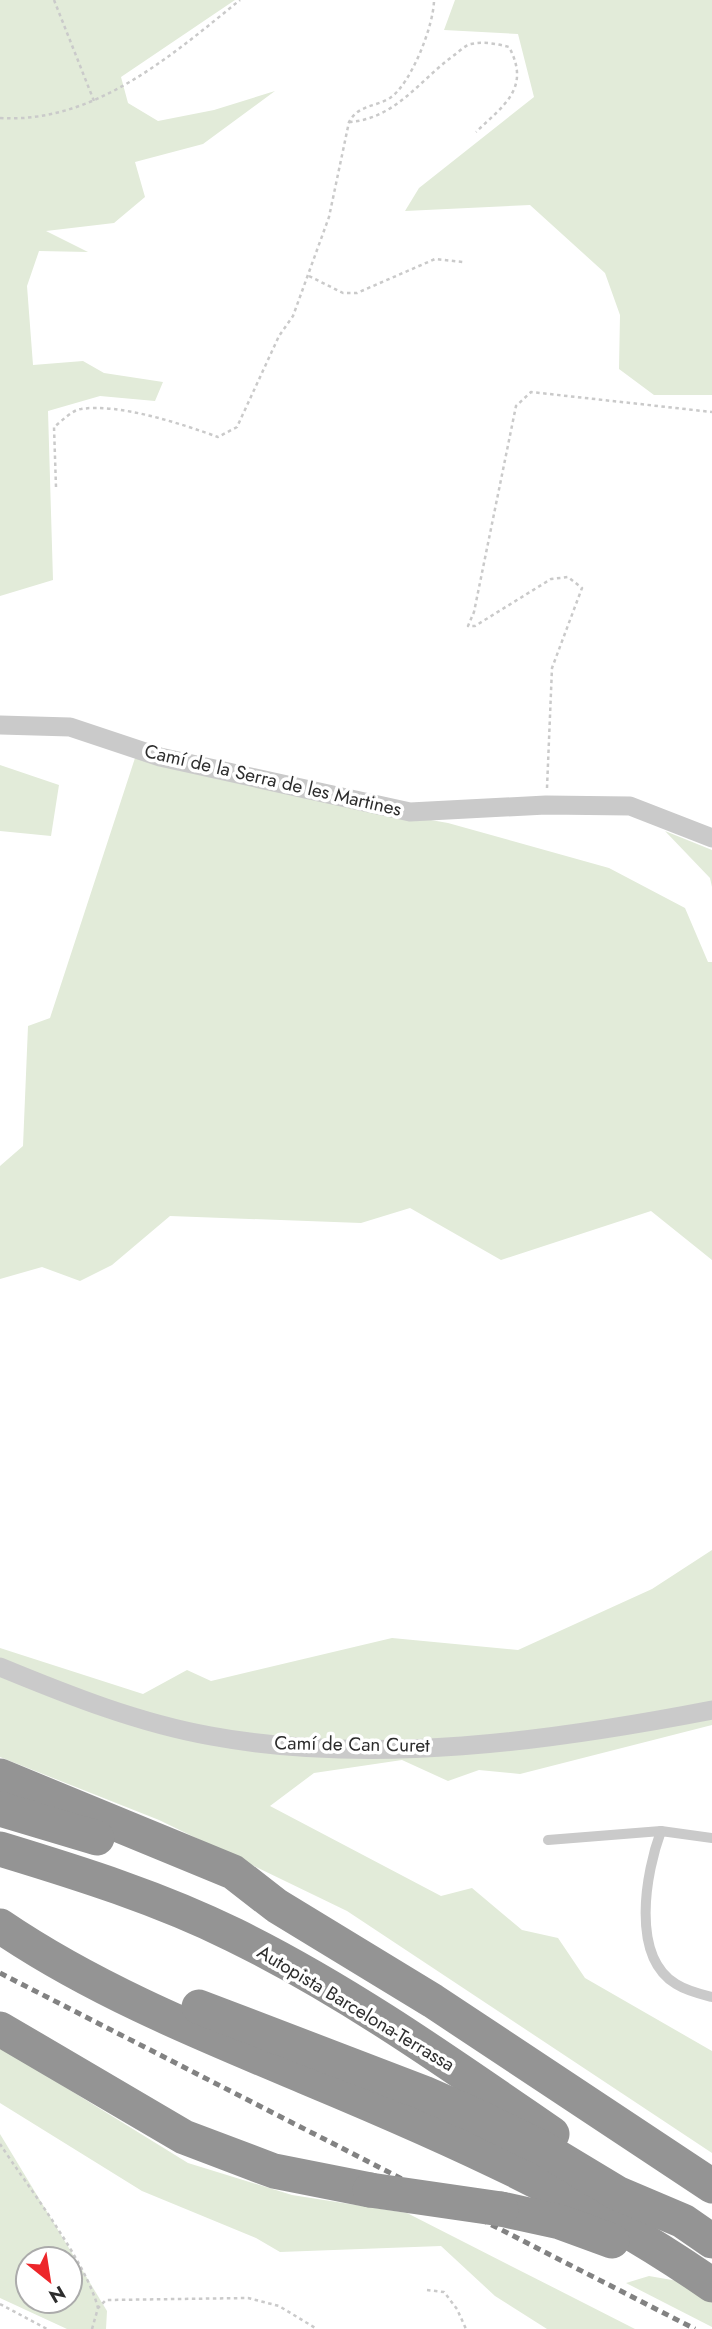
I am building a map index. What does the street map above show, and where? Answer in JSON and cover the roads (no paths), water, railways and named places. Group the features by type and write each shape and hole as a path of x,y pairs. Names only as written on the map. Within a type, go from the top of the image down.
{"highway":[{"path":"0,1776 120,1823 233,1872 276,1906 433,2001 712,2186"},
{"path":"0,1809 64,1826 276,1906"},
{"name":"Autopista Barcelona-Terrassa","path":"0,1849 116,1886 235,1935 363,2008 430,2050 683,2221"},
{"path":"0,1920 167,1994 424,2093 544,2149 617,2193 683,2221 712,2241"},
{"path":"0,1926 45,1957 155,2011 389,2113 568,2197 712,2286"},
{"path":"0,2029 184,2137 274,2171 370,2190 501,2209 560,2222 629,2247 712,2286"}],"street":[{"name":"Camí de la Serra de les Martines","path":"0,725 70,727 160,757 410,812 546,805 630,806 712,838"},
{"name":"Camí de Can Curet","path":"0,1667 74,1698 173,1727 211,1736 321,1747 515,1744 712,1710"}],"lane":[{"path":"661,1831 650,1861 645,1934 659,1965 674,1983 712,1997"},
{"path":"548,1840 661,1831 712,1838"}],"railway":[{"path":"0,1973 695,2329"}]}
